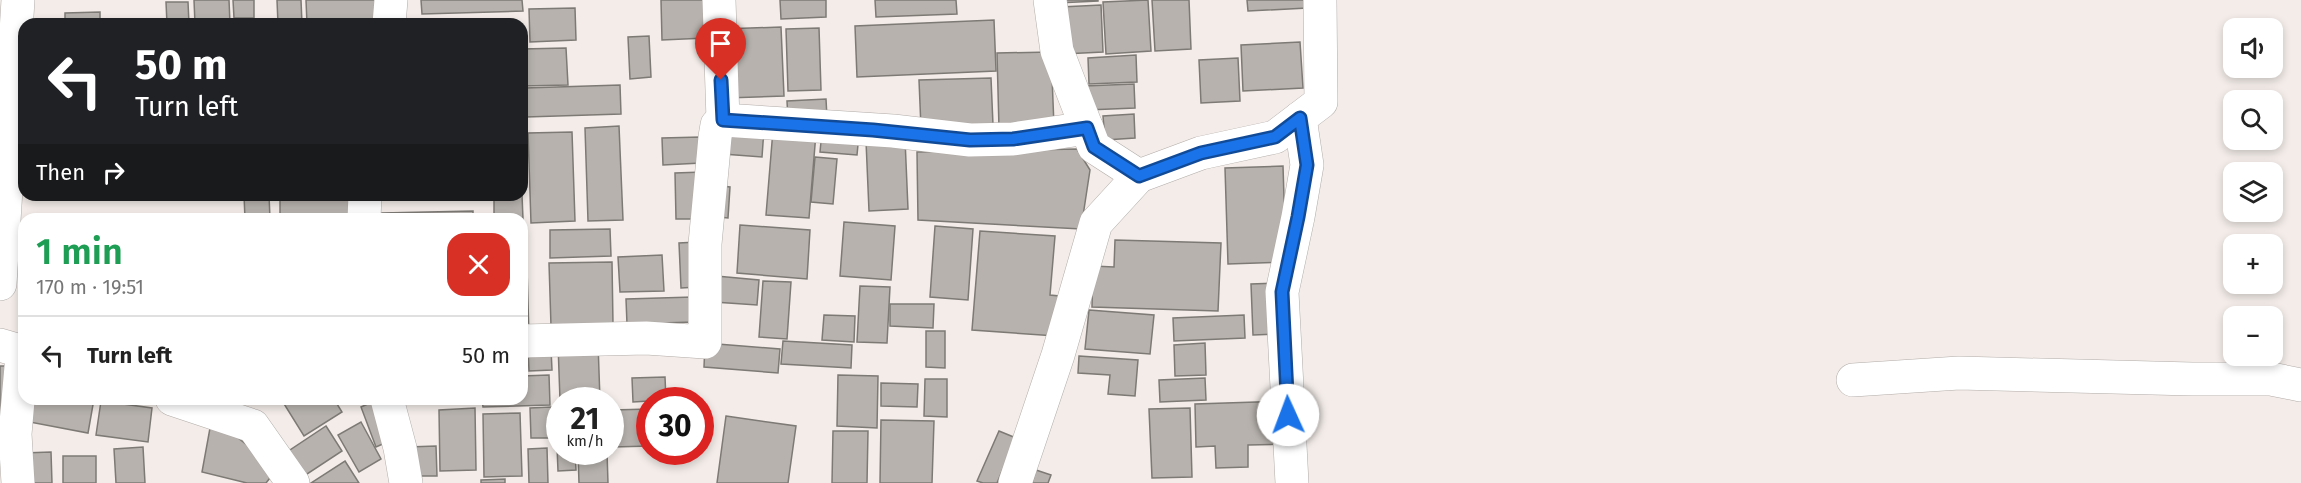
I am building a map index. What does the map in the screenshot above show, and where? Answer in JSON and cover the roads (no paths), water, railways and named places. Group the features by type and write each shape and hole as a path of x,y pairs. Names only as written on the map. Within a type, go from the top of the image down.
{"street":[{"path":"0,284 18,0"},
{"path":"390,18 391,0"},
{"path":"719,0 723,120"},
{"path":"1050,0 1057,51 1094,147 1139,176"},
{"path":"1015,483 1058,355 1096,223 1139,176 1201,153 1275,137 1321,102 1320,0"},
{"path":"1292,483 1282,292 1307,165 1300,118"},
{"path":"528,341 646,338 705,342 705,244 715,137 717,125 723,120 883,130 970,140 1013,139 1087,128"},
{"path":"0,345 18,350"},
{"path":"1853,380 1959,373 2271,379 2301,385"},
{"path":"18,400 15,434 18,483"},
{"path":"190,405 253,426 293,483"},
{"path":"389,405 406,483"}]}
